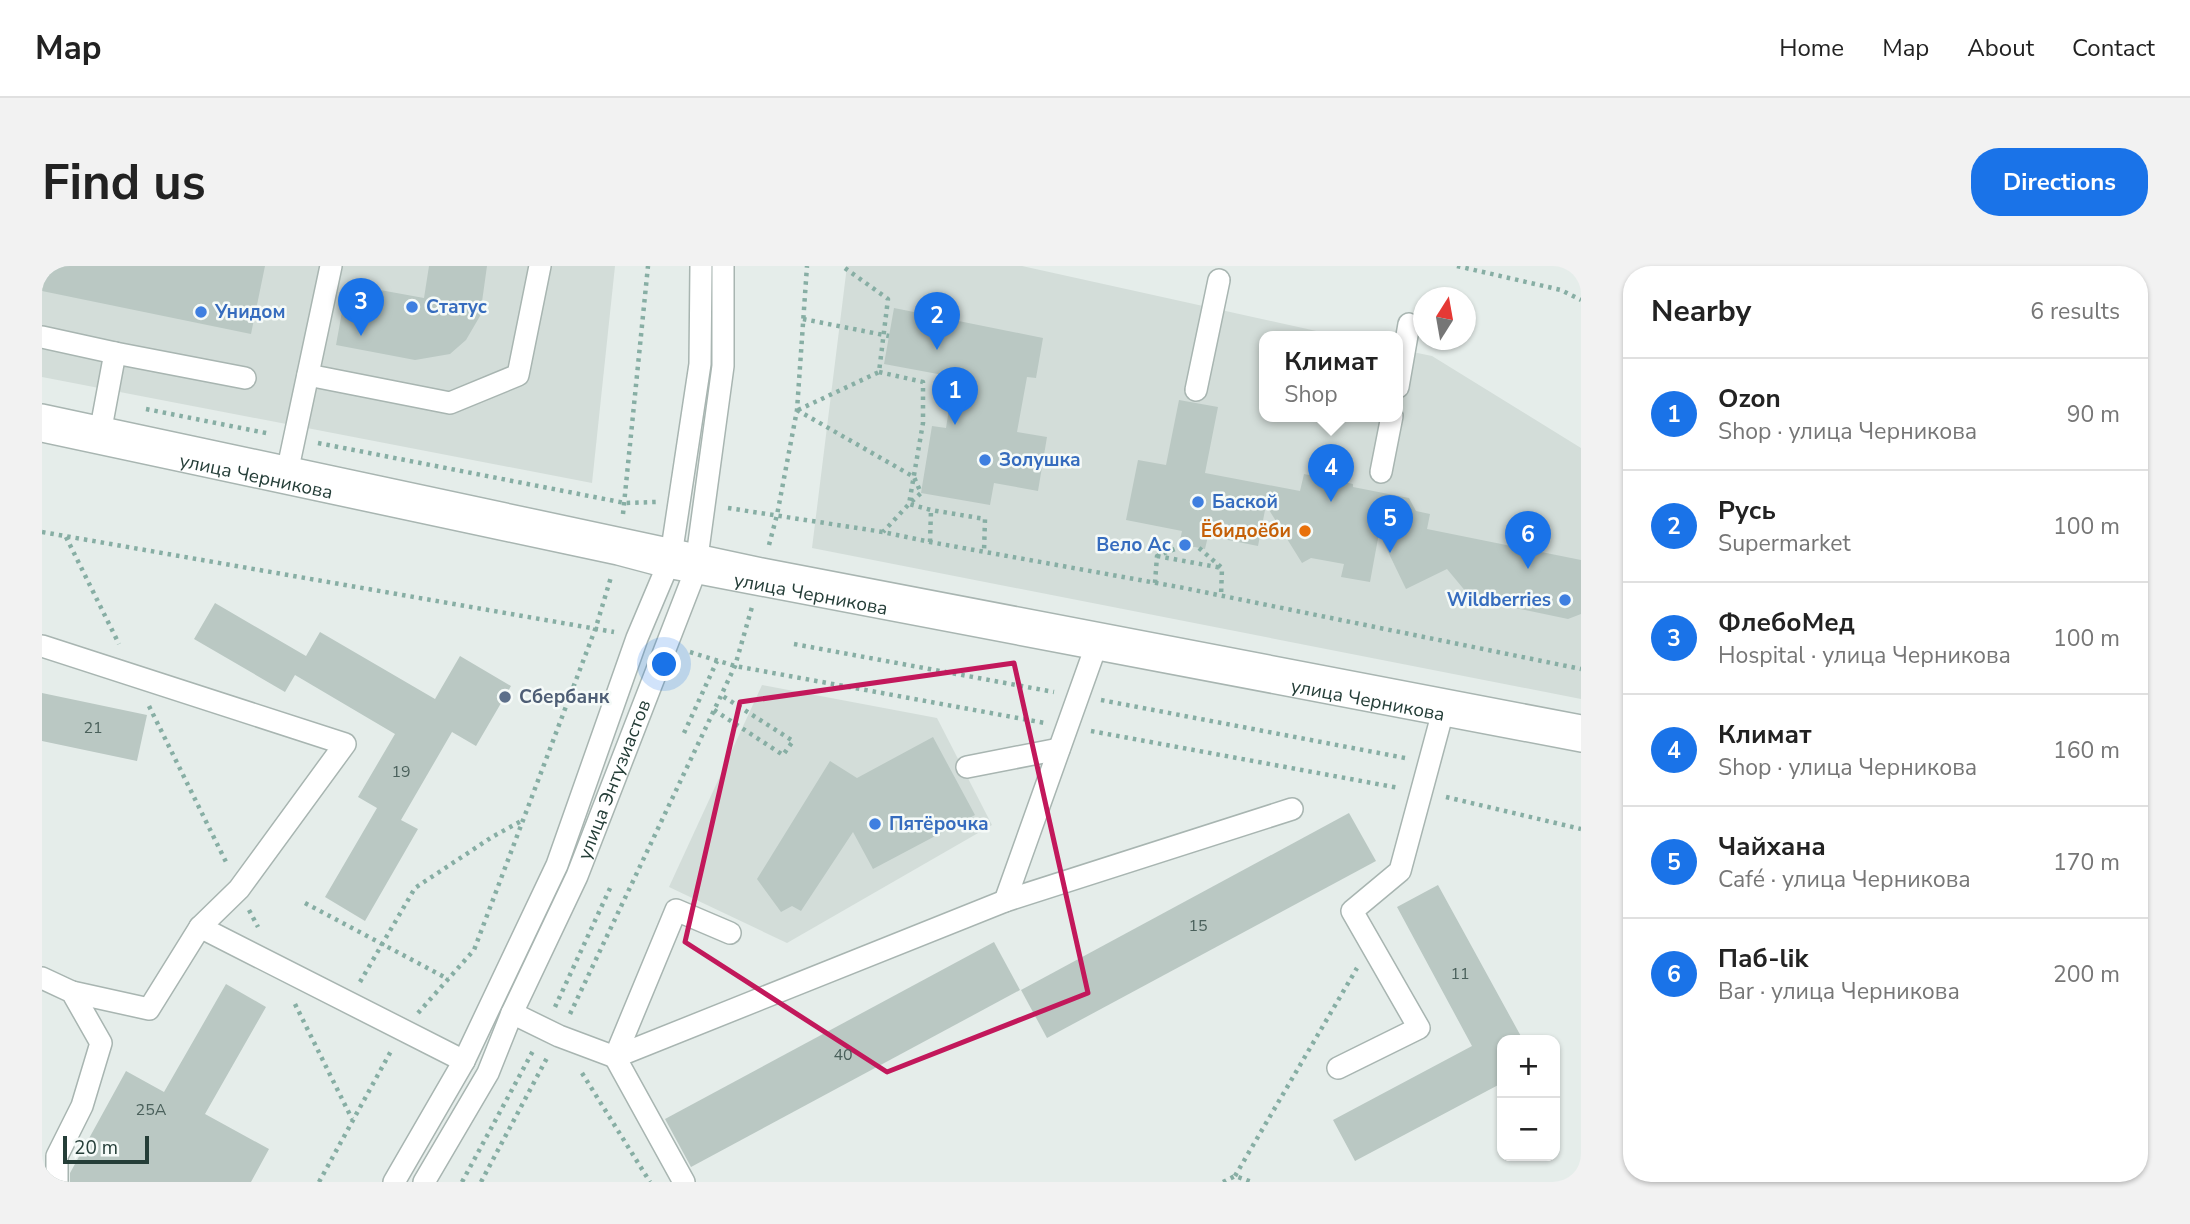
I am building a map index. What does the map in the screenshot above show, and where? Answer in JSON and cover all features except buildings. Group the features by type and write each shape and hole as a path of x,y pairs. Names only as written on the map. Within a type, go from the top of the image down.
{"street":[{"path":"288,468 331,266"},
{"path":"308,375 450,402 518,375 540,266"},
{"path":"394,1182 464,1061 557,865 669,558 700,363 701,266"},
{"name":"улица Энтузиастов","path":"424,1182 488,1073 512,1013 577,876 696,564 723,366 723,266"},
{"path":"1196,390 1219,281"},
{"path":"1403,358 1409,324"},
{"path":"42,337 245,378"},
{"path":"101,428 115,353"},
{"name":"улица Черникова","path":"42,415 288,468 669,558 1095,649 1581,741"},
{"path":"1381,472 1391,422"},
{"name":"улица Черникова","path":"42,431 619,546"},
{"name":"улица Черникова","path":"760,577 1581,726"},
{"path":"42,646 345,744 239,889 200,927 149,1009 72,992 42,978"},
{"path":"1005,901 1095,649"},
{"path":"1338,1069 1419,1028 1352,911 1401,871 1442,715"},
{"path":"967,766 1059,750"},
{"path":"615,1057 1005,901 1292,809"},
{"path":"615,1057 676,911 730,933"},
{"path":"200,927 464,1061"},
{"path":"57,1182 57,1156 82,1106 101,1043 72,992"},
{"path":"512,1013 559,1036 615,1057 684,1182"}],"path":[{"path":"319,1182 403,1029 474,950 596,627 619,546 648,266"},
{"path":"481,1182 559,1036 734,666 777,515 797,410 807,266"},
{"path":"842,266 888,299 886,336 879,372"},
{"path":"1457,266 1561,289 1581,300"},
{"path":"803,319 886,336"},
{"path":"797,410 879,372 923,382 923,423 909,504"},
{"path":"106,401 625,503 679,501"},
{"path":"797,410 914,477 921,493 883,532"},
{"path":"909,504 985,519 984,552"},
{"path":"705,505 883,532 1155,583 1581,669"},
{"path":"930,542 931,510"},
{"path":"42,532 596,627 638,638"},
{"path":"66,537 275,964"},
{"path":"1157,556 1185,545"},
{"path":"1199,548 1222,568"},
{"path":"1155,583 1157,556"},
{"path":"1157,556 1222,568"},
{"path":"1221,596 1222,568"},
{"path":"794,644 1429,763"},
{"path":"666,645 734,666 1422,792"},
{"path":"684,733 717,661"},
{"path":"714,710 783,755 793,741 720,695"},
{"path":"1439,808 1445,796 1581,829"},
{"path":"349,1002 415,888 492,837 523,820"},
{"path":"305,903 448,979"},
{"path":"1223,1182 1235,1175 1371,944"},
{"path":"293,999 352,1120"},
{"path":"559,1036 650,1182"},
{"path":"1579,1182 1581,1165"},
{"path":"1235,1175 1252,1182"}],"highlighted area":[{"path":"1014,663 1088,993 887,1072 685,942 740,702"}],"shaded area":[{"path":"42,266 615,266 592,483 42,377"},
{"path":"847,266 1022,266 1316,331 1259,331 1259,422 1403,422 1403,350 1432,356 1581,448 1581,699 812,548"},
{"path":"762,685 937,718 992,825 787,943 669,887"}],"place":[{"name":"Статус","path":"412,307"},
{"name":"Унидом","path":"201,312"},
{"name":"ФлебоМед","path":"361,336"},
{"name":"Русь","path":"937,350"},
{"name":"Ozon","path":"955,425"},
{"name":"Золушка","path":"985,460"},
{"name":"Баской","path":"1198,502"},
{"name":"Климат","path":"1331,502"},
{"name":"Ёбидоёби","path":"1305,531"},
{"name":"Вело Ас","path":"1185,545"},
{"name":"Чайхана","path":"1390,553"},
{"name":"Паб-lik","path":"1528,569"},
{"name":"Wildberries","path":"1565,600"},
{"name":"Сбербанк","path":"505,697"},
{"name":"Пятёрочка","path":"875,824"}]}
